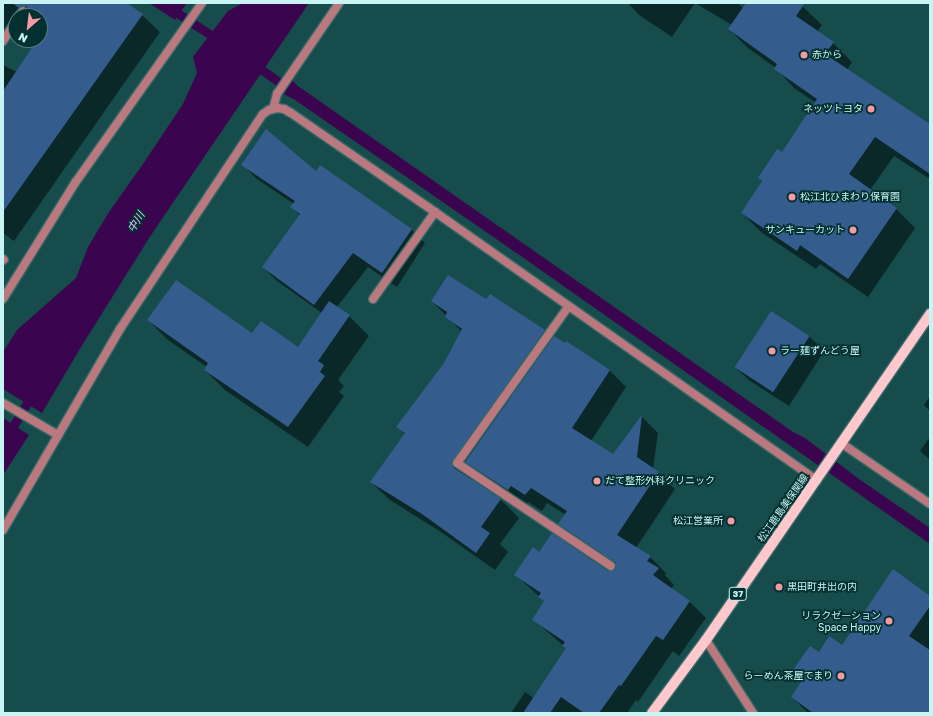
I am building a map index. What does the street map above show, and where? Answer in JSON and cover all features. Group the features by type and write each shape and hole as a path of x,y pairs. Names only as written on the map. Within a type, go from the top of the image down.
{"main road":[{"name":"松江鹿島美保関線","path":"652,713 706,640 930,314"}],"street":[{"path":"3,300 75,183 202,3"},
{"path":"273,109 277,94 339,3"},
{"path":"3,530 128,317 263,114 273,109 284,109 435,212 568,306 819,477"},
{"path":"373,299 412,247 435,212"},
{"path":"568,306 457,463 611,566"},
{"path":"3,403 58,435"},
{"path":"840,445 930,504"},
{"path":"706,640 753,713"}],"water":[{"path":"149,3 187,3 175,20"},
{"path":"243,3 309,3 151,235 81,347 42,413 3,389 3,352 17,330 76,278 88,247 109,212 183,104 197,73 193,57 228,11"},
{"path":"287,75 298,86 793,432 805,438 859,479 930,528 930,544 528,261 295,100 277,90"},
{"path":"3,418 29,435 3,475"}],"building":[{"path":"12,3 127,3 143,14 3,212 3,91 32,48 48,48 48,8 27,8 26,6 21,6 19,8"},
{"path":"746,3 805,3 796,16 834,42 825,54 930,124 930,174 875,137 849,174 897,208 848,279 800,245 797,251 741,213 762,181 758,178 777,149 782,152 817,99 774,69 777,64 728,29"},
{"path":"266,129 316,171 320,165 412,229 382,273 353,253 314,305 262,267 300,214 290,207 295,201 241,165"},
{"path":"448,275 486,299 490,294 545,330 452,462 454,468 501,499 481,527 490,533 476,553 422,514 370,482 405,433 396,427 444,363 462,329 445,317 447,312 431,301"},
{"path":"176,280 252,333 261,321 298,347 329,301 350,315 318,361 324,365 320,372 325,376 288,427 204,370 208,363 147,320"},
{"name":"ラー麺ずんどう屋","path":"771,311 810,336 773,392 735,367"},
{"path":"554,336 565,343 566,341 610,370 572,428 613,454 642,415 637,457 659,472 617,535 651,556 647,561 659,568 653,575 690,601 663,640 656,636 621,686 619,685 599,713 584,713 561,697 550,713 523,713 566,648 562,646 565,642 532,620 544,601 538,597 541,593 514,575 533,547 539,552 552,533 608,571 615,569 616,563 558,524 567,511 531,488 525,495 511,486 508,490 465,462"},
{"path":"893,569 930,596 930,606 909,636 930,650 930,713 813,713 791,697 803,679 792,671 810,646 819,652 829,636 842,645"}],"waterway":[{"path":"162,3 220,41"},
{"path":"252,63 289,89"},
{"name":"中川","path":"3,443 33,393"}],"place":[{"name":"赤から","path":"804,55"},
{"name":"ネッツトヨタ","path":"871,109"},
{"name":"松江北ひまわり保育園","path":"792,197"},
{"name":"サンキューカット","path":"853,230"},
{"name":"ラー麺ずんどう屋","path":"772,351"},
{"name":"だて整形外科クリニック","path":"597,481"},
{"name":"松江営業所","path":"731,521"},
{"name":"黒田町井出の内","path":"779,587"},
{"name":"リラクゼーション Space Happy","path":"889,621"},
{"name":"らーめん茶屋てまり","path":"841,676"}]}
